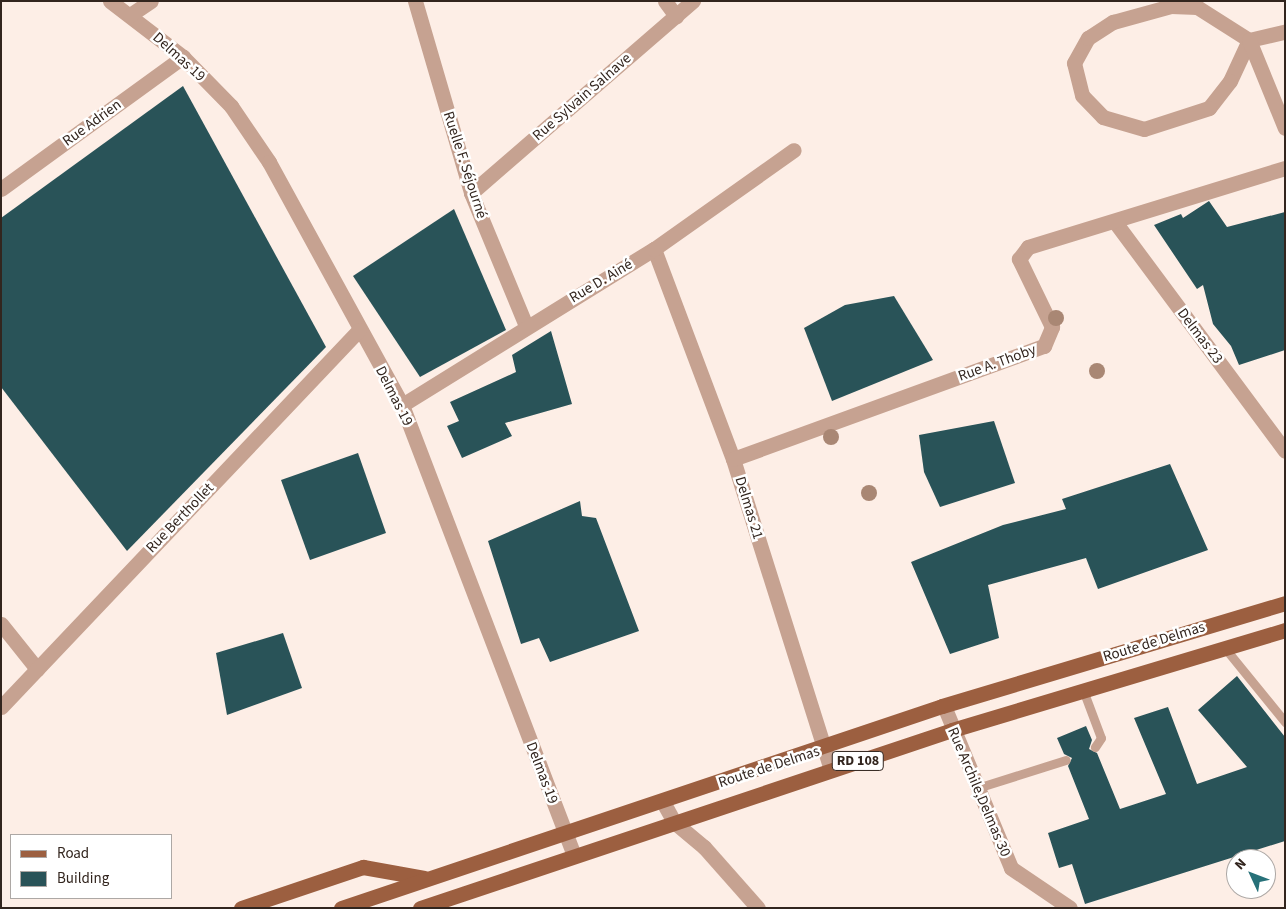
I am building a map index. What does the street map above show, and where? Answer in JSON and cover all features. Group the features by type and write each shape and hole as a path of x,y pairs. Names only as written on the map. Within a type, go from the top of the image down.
{"main road":[{"name":"Route de Delmas","path":"341,908 565,832 824,749 944,706 1285,603"},
{"name":"Route de Delmas","path":"428,906 574,855 952,730 1285,630"},
{"path":"241,908 363,867 426,878"}],"street":[{"name":"Delmas 19","path":"110,1 130,14 183,57 231,106 269,162 402,406 574,855"},
{"path":"130,14 151,1"},
{"name":"Ruelle F. Séjourné","path":"415,1 471,193 526,326"},
{"path":"664,1 676,16"},
{"name":"Rue Sylvain Salnave","path":"471,193 693,1"},
{"path":"1249,40 1230,81 1209,108 1144,129 1103,117 1082,94 1074,62 1088,38 1113,22 1171,6 1197,7 1249,40 1285,128"},
{"path":"1249,40 1285,32"},
{"name":"Rue Adrien","path":"1,189 183,57"},
{"name":"Rue D. Ainé","path":"402,406 526,326 654,250 794,150"},
{"name":"Rue A. Thoby","path":"734,459 1044,346 1052,327 1019,259 1022,252 1285,168"},
{"name":"Delmas 23","path":"1115,222 1285,451"},
{"name":"Delmas 21","path":"654,250 734,459 831,770"},
{"name":"Rue Berthollet","path":"1,707 359,330"},
{"path":"1,624 37,669"},
{"name":"Rue Archile,Delmas 30","path":"944,706 952,730 1011,868 1070,908"},
{"path":"663,802 674,822 704,847 758,908"}],"lane":[{"path":"1224,647 1285,722"},
{"path":"1083,690 1101,738 1095,747"},
{"path":"977,788 1066,760"}],"building":[{"path":"183,86 326,347 127,551 1,387 1,218"},
{"path":"1209,201 1227,227 1285,212 1285,350 1239,365 1231,346 1213,324 1203,285 1197,289 1154,225 1181,214 1183,218"},
{"path":"454,209 506,330 420,377 353,276"},
{"path":"894,296 933,360 832,401 804,328 845,305"},
{"path":"551,331 572,404 505,423 512,436 462,458 447,426 459,421 450,402 516,372 512,355"},
{"path":"994,421 1015,483 940,507 924,472 919,435"},
{"path":"358,453 386,533 310,560 281,480"},
{"path":"1170,464 1208,550 1098,589 1086,558 988,585 999,638 950,654 911,562 1003,525 1066,509 1062,499"},
{"path":"580,501 582,516 596,518 639,631 550,662 539,638 521,644 488,541"},
{"path":"283,633 302,688 227,715 216,653"},
{"path":"1237,676 1285,737 1285,841 1260,849 1226,849 1226,860 1085,904 1072,864 1059,868 1048,833 1089,819 1068,766 1072,758 1064,754 1057,738 1086,726 1092,740 1089,749 1097,753 1120,809 1166,794 1134,718 1168,707 1197,784 1247,767 1198,710"}]}
